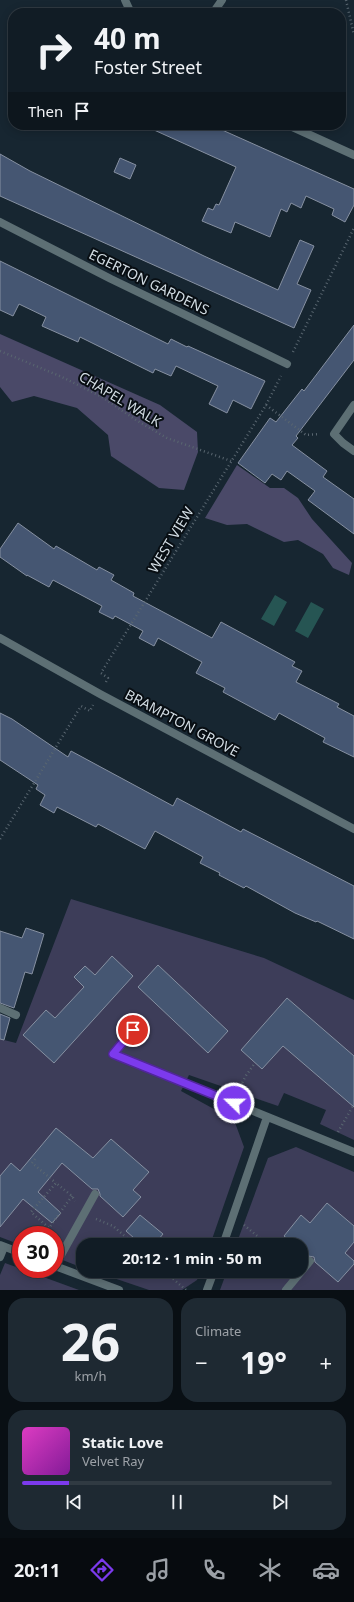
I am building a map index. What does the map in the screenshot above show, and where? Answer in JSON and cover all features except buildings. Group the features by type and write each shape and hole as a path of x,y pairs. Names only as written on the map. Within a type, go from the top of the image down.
{"street":[{"path":"299,130 354,155"},
{"name":"EGERTON GARDENS","path":"0,222 111,279 287,364"},
{"path":"354,405 334,434 354,451"},
{"name":"BRAMPTON GROVE","path":"0,638 100,694 354,829"},
{"path":"0,1008 16,1015"},
{"path":"133,1030 113,1054 354,1152"},
{"path":"225,1238 267,1117"},
{"path":"64,1250 95,1194"},
{"path":"0,1257 2,1246 12,1250"},
{"path":"286,1290 310,1261"},
{"path":"64,1269 118,1290"},
{"path":"207,1290 211,1278"}],"path":[{"path":"346,0 354,35"},
{"name":"WEST VIEW","path":"0,839 81,706 90,711 100,694 108,678 101,673 266,405 354,228"},
{"name":"CHAPEL WALK","path":"0,351 62,377 102,397 136,420 167,438 231,461"},
{"path":"266,405 306,435 334,434"},
{"path":"234,1103 245,1077 255,1063"},
{"path":"332,1143 352,1106"},
{"path":"35,1159 32,1163 72,1196 84,1214 113,1226 127,1238"},
{"path":"56,1183 31,1212 49,1228 72,1196"},
{"path":"233,1216 260,1238"},
{"path":"172,1278 186,1290"}],"shaded area":[{"path":"0,334 160,405 197,432 198,452 184,490 159,488 111,456 108,435 77,408 34,396 12,402 0,387"},
{"path":"237,465 270,488 284,488 298,498 312,519 352,563 349,575 333,568 323,554 298,540 284,542 247,524 227,525 205,518"},
{"path":"275,595 287,602 274,626 261,619"},
{"path":"311,602 324,609 308,638 295,631"},
{"path":"71,899 264,958 354,1000 354,1140 320,1124 326,1110 284,1093 278,1106 189,1075 181,1091 234,1120 244,1147 212,1238 76,1238 76,1265 64,1261 64,1226 12,1226 12,1242 0,1237 0,1039 16,1043"},
{"path":"296,1147 354,1172 354,1290 220,1290 224,1278 308,1278 308,1238 239,1238 268,1158"},
{"path":"5,1263 12,1266 12,1278 46,1278 79,1290 0,1290 0,1275"},
{"path":"114,1278 198,1278 182,1290 149,1290"}],"route":[{"path":"133,1030 113,1054 234,1103"}]}
